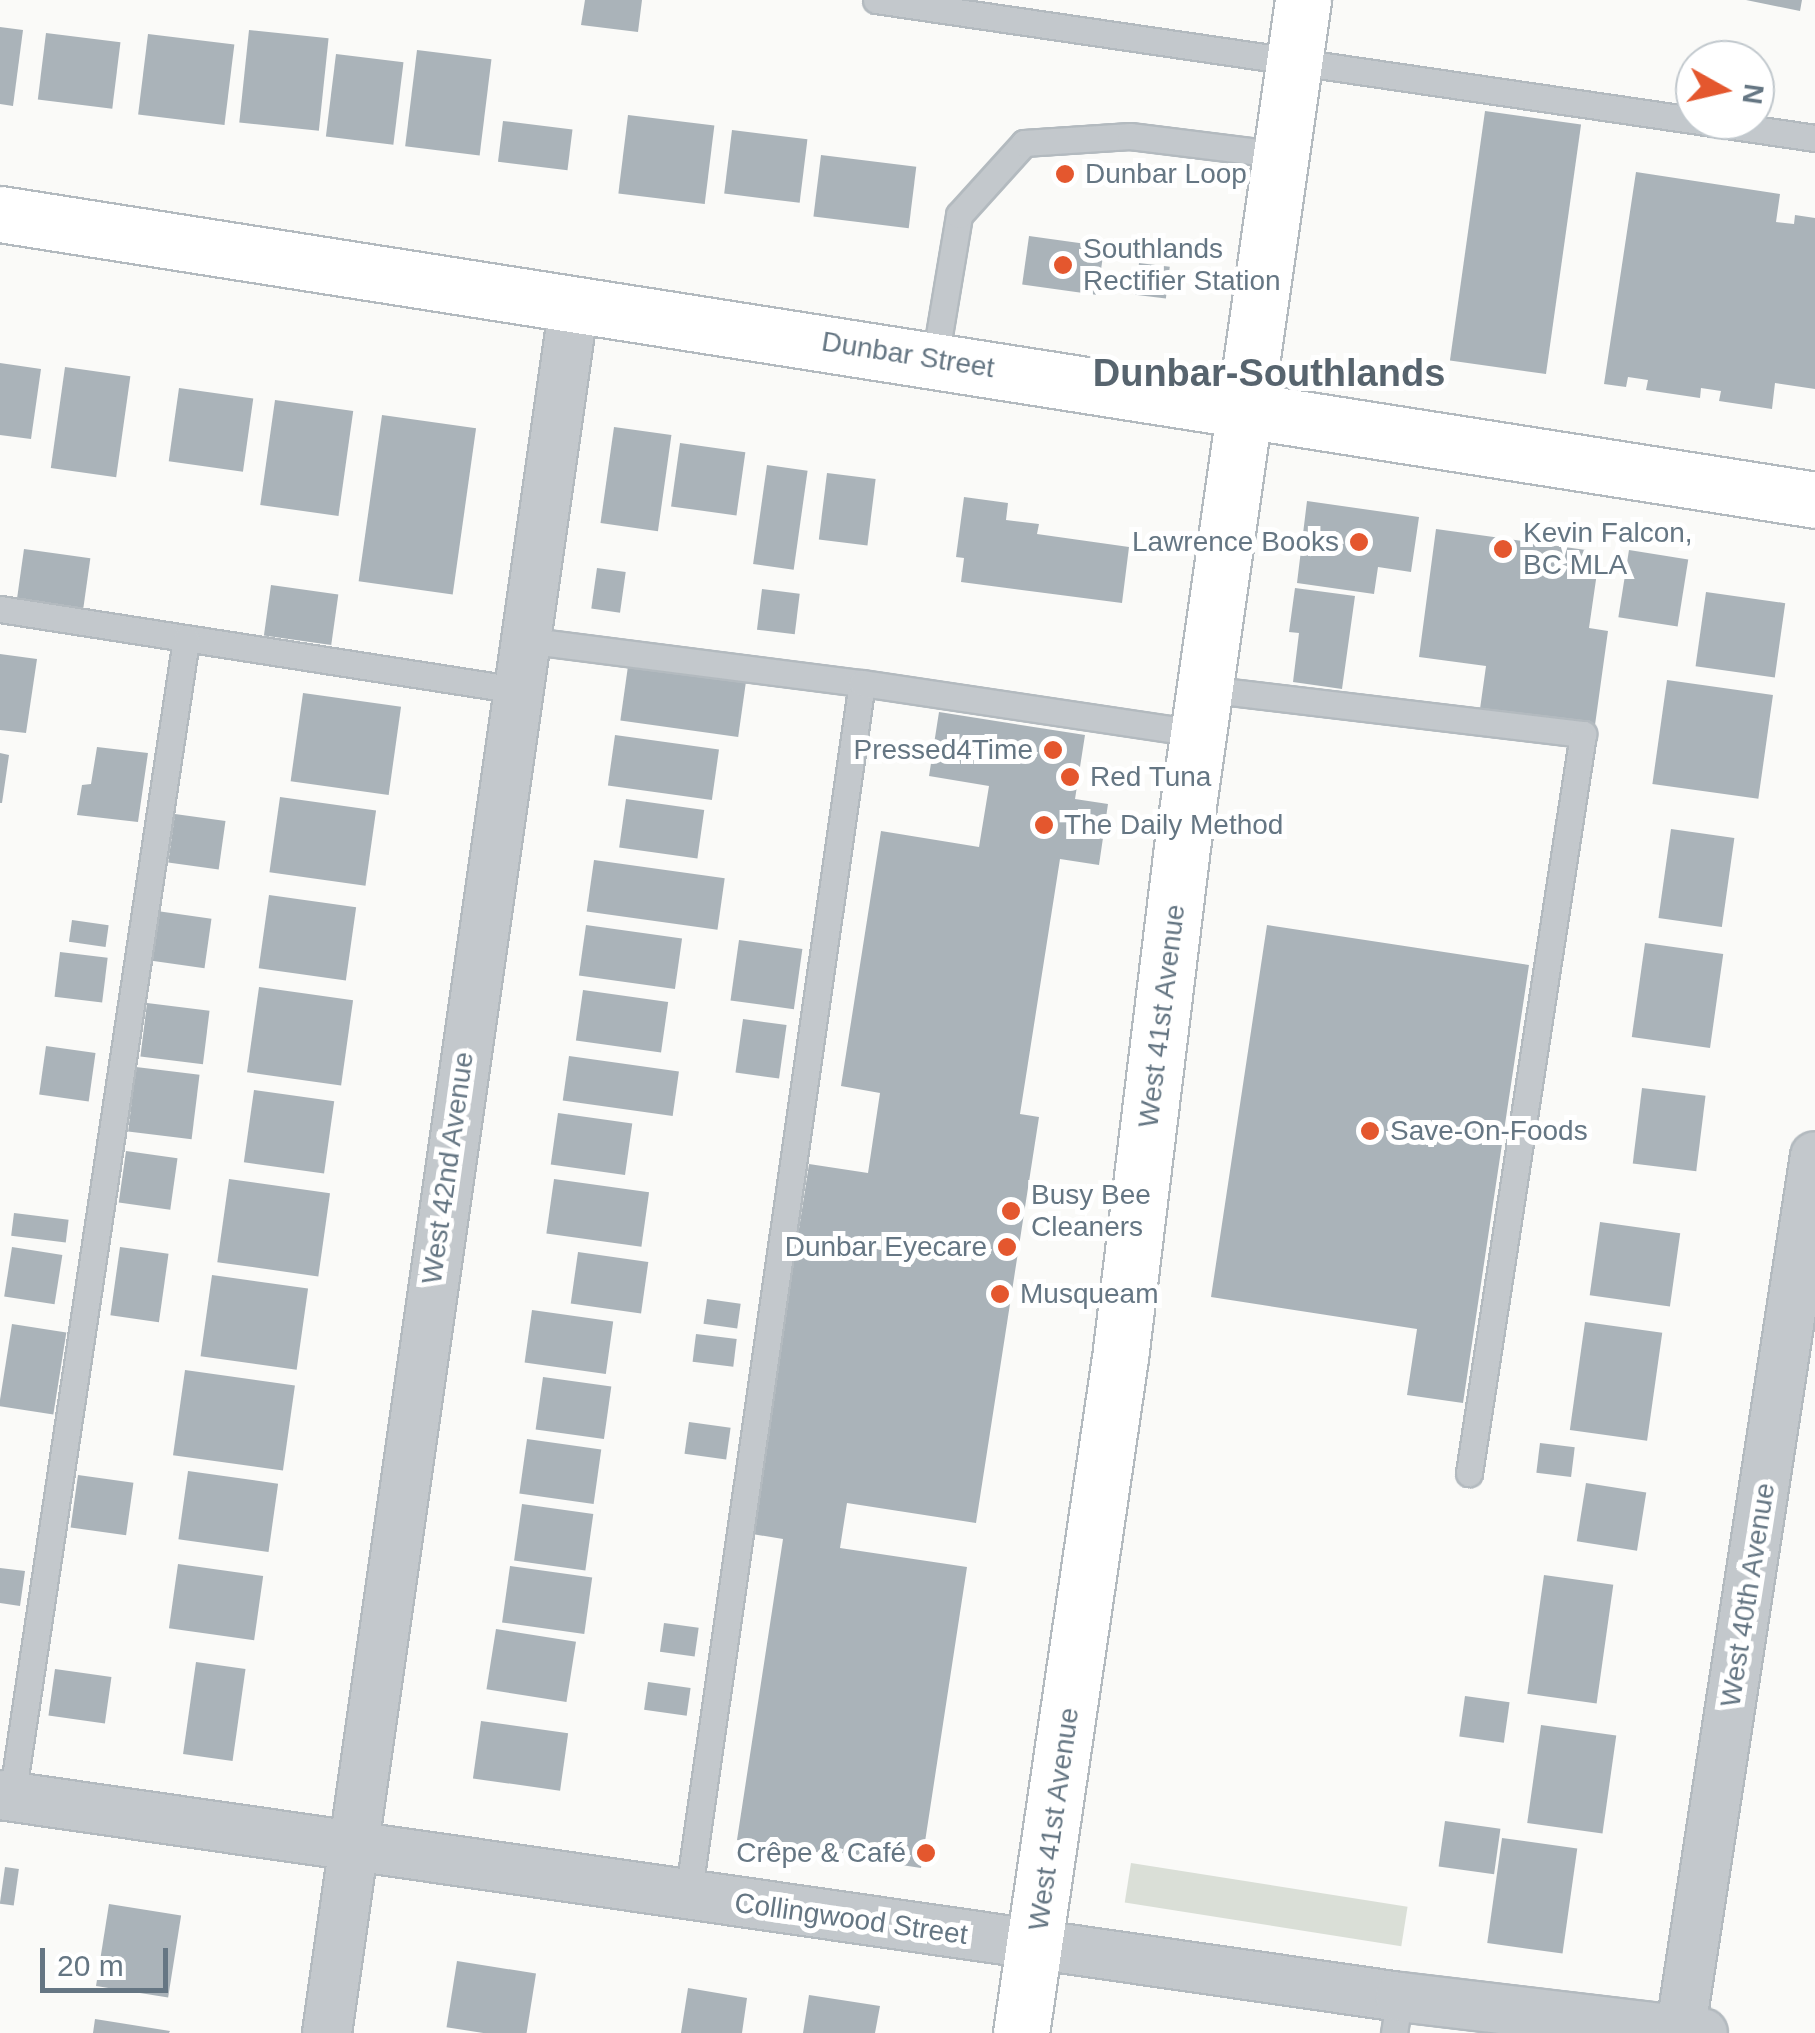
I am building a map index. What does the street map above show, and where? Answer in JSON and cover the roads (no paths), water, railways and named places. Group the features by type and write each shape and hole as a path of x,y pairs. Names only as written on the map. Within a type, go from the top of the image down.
{"main road":[{"name":"West 41st Avenue","path":"1022,2033 1120,1358 1202,712 1304,0"},
{"name":"Dunbar Street","path":"0,214 1815,500"}],"street":[{"name":"West 42nd Avenue","path":"327,2033 574,303"},
{"name":"West 40th Avenue","path":"1688,2032 1815,1156"},
{"name":"Collingwood Street","path":"6,1796 1035,1946 1397,2015 1688,2032"}],"lane":[{"path":"876,0 1815,138"},
{"path":"935,359 959,216 1024,143 1130,136 1282,156"},
{"path":"0,610 517,690"},
{"path":"6,1796 186,639"},
{"path":"524,640 862,683 1202,712 1582,734 1469,1473"},
{"path":"688,1896 862,683"}],"place":[{"name":"Dunbar Loop","path":"1065,174"},
{"name":"Southlands Rectifier Station","path":"1063,265"},
{"name":"Lawrence Books","path":"1359,542"},
{"name":"Kevin Falcon, BC MLA","path":"1503,549"},
{"name":"Pressed4Time","path":"1053,750"},
{"name":"Red Tuna","path":"1070,777"},
{"name":"The Daily Method","path":"1044,825"},
{"name":"Save-On-Foods","path":"1370,1131"},
{"name":"Busy Bee Cleaners","path":"1011,1211"},
{"name":"Dunbar Eyecare","path":"1007,1247"},
{"name":"Musqueam","path":"1000,1294"},
{"name":"Crêpe & Café","path":"926,1853"}],"district":[{"name":"Dunbar-Southlands","path":"1269,374"}]}
